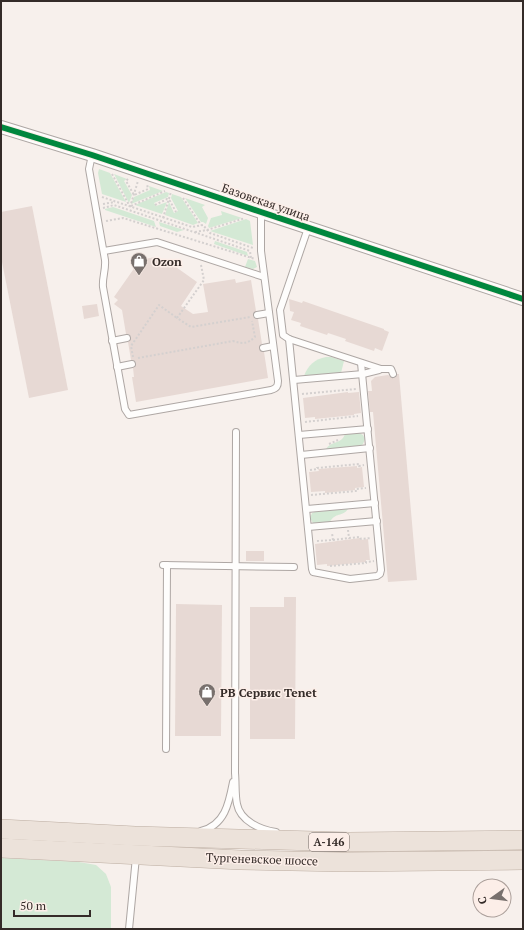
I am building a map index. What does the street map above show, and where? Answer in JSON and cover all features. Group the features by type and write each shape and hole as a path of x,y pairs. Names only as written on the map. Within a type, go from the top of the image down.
{"highway":[{"name":"Тургеневское шоссе","path":"1,829 163,837 349,842 523,840"},
{"name":"Тургеневское шоссе","path":"1,848 241,860 523,860"}],"street":[{"name":"Базовская улица","path":"1,127 92,155 523,299"}],"lane":[{"path":"92,155 89,169 106,267 102,281 112,341 127,413 133,415 275,388 278,386 262,262 261,212"},
{"path":"308,228 280,310 284,335 289,339 381,369"},
{"path":"104,251 157,242 264,277"},
{"path":"257,315 269,313"},
{"path":"112,341 127,338"},
{"path":"289,339 313,572 350,579 377,576 380,574 381,570 361,363"},
{"path":"263,348 273,346"},
{"path":"117,367 132,364"},
{"path":"294,380 363,374 381,369 391,369 393,374"},
{"path":"299,435 368,429"},
{"path":"236,432 237,805 241,813 248,820 258,827 271,832 349,842"},
{"path":"301,455 370,448"},
{"path":"307,509 375,503"},
{"path":"308,527 376,521"},
{"path":"166,749 165,565 294,567"},
{"path":"163,837 204,831 222,818 228,808 236,773"},
{"path":"129,929 136,854"}],"path":[{"path":"111,171 130,206"},
{"path":"131,178 126,181 134,195"},
{"path":"130,206 138,180"},
{"path":"134,195 148,189 146,183"},
{"path":"130,206 167,190"},
{"path":"163,218 171,191"},
{"path":"181,195 201,225 203,225 210,233 253,248"},
{"path":"100,197 192,227 201,225"},
{"path":"155,205 168,200"},
{"path":"168,200 176,212"},
{"path":"103,204 116,202"},
{"path":"102,208 114,205 250,251 251,258"},
{"path":"194,232 207,230 248,217"},
{"path":"105,221 123,218 262,262"},
{"path":"178,318 204,280 199,256"},
{"path":"160,305 178,318 191,327 251,316 255,337 249,342 241,344 233,341 134,359 132,346 160,305"},
{"path":"299,392 299,394 358,389 358,384"},
{"path":"302,424 302,422 361,416 361,419"},
{"path":"325,452 324,449 328,444 342,437 342,431"},
{"path":"306,470 359,464 359,466 365,465 365,460"},
{"path":"310,500 309,495 356,491 356,489 368,488 368,493"},
{"path":"332,525 333,540"},
{"path":"349,538 348,528 354,528"},
{"path":"313,541 360,536 361,539 372,538"},
{"path":"326,567 366,563 375,560 375,566"}],"green space":[{"path":"99,169 110,173 126,202 102,194 98,173"},
{"path":"114,174 127,179 124,181 132,195 129,203"},
{"path":"149,186 163,191 131,204 134,197 150,190"},
{"path":"166,192 169,193 168,197 154,203 156,206 167,202 162,214 135,205"},
{"path":"172,194 181,197 198,223 193,225 165,215 169,202 174,213 178,211 171,198"},
{"path":"185,198 205,205 202,207 208,218 206,224 201,222"},
{"path":"113,207 154,221 156,227 105,210"},
{"path":"221,211 242,218 209,228 208,226 211,218 222,215"},
{"path":"246,219 250,221 253,245 210,231"},
{"path":"159,222 184,230 177,232 160,226"},
{"path":"215,241 247,252 248,256 214,244"},
{"path":"248,259 255,261 257,267 253,269 245,267"},
{"path":"326,357 344,361 341,373 304,376 312,363 318,359"},
{"path":"359,433 363,435 365,439 363,444 360,446 326,449 331,444 341,440 345,434"},
{"path":"348,509 344,513 334,517 330,522 313,523 310,518 312,513 315,512"},
{"path":"1,858 79,862 96,865 106,874 111,887 111,929 1,929"}],"building":[{"path":"32,206 68,390 29,398 1,257 1,212"},
{"path":"155,257 164,263 166,260 197,282 181,306 193,314 208,312 203,284 235,279 236,283 251,280 256,311 253,313 253,316 255,319 258,319 262,344 259,348 260,351 264,352 268,378 136,402 132,377 134,377 133,368 136,364 135,361 131,360 128,342 131,340 131,337 129,334 126,334 122,310 114,304 118,300 114,297 140,260"},
{"path":"289,299 302,303 303,301 384,329 389,332 382,351 375,348 374,351 345,341 346,339 328,333 327,335 300,326 301,323 291,320 294,312 290,311"},
{"path":"97,304 99,316 84,319 82,306"},
{"path":"397,374 399,374 417,580 388,582 373,412 370,412 368,391 372,391 371,381 375,377 388,375 393,378 396,377"},
{"path":"359,392 361,413 315,419 315,417 305,418 303,398"},
{"path":"357,466 357,468 362,467 364,487 355,488 355,490 325,493 325,491 311,492 309,472 319,471 318,469"},
{"path":"360,538 360,540 368,539 370,560 366,560 366,562 327,566 327,564 317,565 315,544"},
{"path":"246,551 264,551 264,561 246,561"},
{"path":"284,597 296,597 295,739 250,739 250,607 284,607"},
{"path":"176,604 222,605 221,736 175,736"}],"cycle path":[{"path":"1,127 92,155 523,299"}],"place":[{"name":"Ozon","path":"139,276"},
{"name":"PB Сервис Tenet","path":"207,707"}]}
